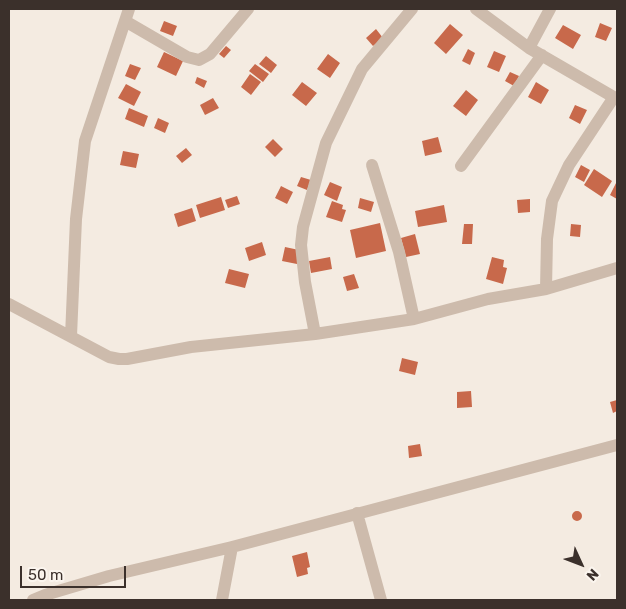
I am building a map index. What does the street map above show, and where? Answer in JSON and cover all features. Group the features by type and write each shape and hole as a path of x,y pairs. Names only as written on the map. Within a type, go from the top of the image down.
{"street":[{"path":"72,336 76,219 85,142 127,15 188,57 199,60 210,54 248,9"},
{"path":"315,334 305,282 301,245 302,227 326,143 362,69 412,9"},
{"path":"476,9 530,48 616,98 569,165 552,201 547,239 546,289"},
{"path":"530,48 550,9"},
{"path":"461,166 542,55"},
{"path":"372,165 399,252 414,319"},
{"path":"9,304 119,360 191,348 315,334 414,319 488,299 546,289 617,268"},
{"path":"33,600 110,576 232,547 617,445"},
{"path":"358,513 381,600"},
{"path":"222,600 232,547"}],"building":[{"path":"164,21 177,26 173,36 160,31"},
{"path":"600,23 612,28 606,41 595,37"},
{"path":"450,24 463,35 446,54 434,43"},
{"path":"563,25 581,35 573,49 555,38"},
{"path":"376,29 383,38 373,46 366,38"},
{"path":"226,46 231,50 224,58 219,54"},
{"path":"468,49 475,53 470,65 462,61"},
{"path":"494,51 506,56 499,72 487,67"},
{"path":"164,52 183,61 176,76 157,67"},
{"path":"328,54 340,63 330,78 317,69"},
{"path":"266,56 277,65 271,73 259,64"},
{"path":"130,64 141,68 135,80 125,76"},
{"path":"255,64 269,74 263,82 249,71"},
{"path":"510,72 519,76 514,86 505,81"},
{"path":"250,74 261,82 251,95 241,87"},
{"path":"197,77 207,81 204,88 195,83"},
{"path":"302,82 317,93 306,106 292,95"},
{"path":"536,82 549,90 541,104 528,97"},
{"path":"126,84 141,92 134,106 118,98"},
{"path":"466,90 478,100 466,116 453,106"},
{"path":"213,98 219,108 205,115 200,105"},
{"path":"575,105 587,110 580,124 569,118"},
{"path":"129,108 148,116 144,127 125,119"},
{"path":"158,118 169,123 165,133 154,128"},
{"path":"438,137 442,152 425,156 422,141"},
{"path":"273,139 283,149 275,157 265,147"},
{"path":"186,148 192,155 182,163 176,156"},
{"path":"123,151 139,154 136,168 120,165"},
{"path":"581,165 590,170 584,182 575,177"},
{"path":"594,169 612,181 602,197 584,185"},
{"path":"301,177 311,180 307,190 297,186"},
{"path":"617,181 617,199 610,195"},
{"path":"330,182 342,187 337,201 324,195"},
{"path":"281,186 293,192 287,204 275,198"},
{"path":"237,196 240,204 228,208 225,200"},
{"path":"221,197 225,210 200,218 196,205"},
{"path":"360,198 374,202 371,212 358,208"},
{"path":"530,199 530,212 518,213 517,200"},
{"path":"332,201 343,205 342,209 346,210 342,222 326,217"},
{"path":"444,205 447,222 418,227 415,211"},
{"path":"192,208 196,221 178,227 174,214"},
{"path":"380,223 386,251 356,258 350,230"},
{"path":"464,224 473,224 472,244 462,244"},
{"path":"571,224 581,225 580,237 570,236"},
{"path":"415,234 420,254 406,257 401,238"},
{"path":"262,242 266,255 249,261 245,248"},
{"path":"285,247 299,250 297,264 282,261"},
{"path":"330,257 332,269 311,273 309,261"},
{"path":"492,257 504,260 503,267 507,268 503,284 486,279"},
{"path":"229,269 249,274 245,288 225,283"},
{"path":"354,274 359,288 347,291 343,277"},
{"path":"402,358 418,362 415,375 399,371"},
{"path":"471,391 472,407 457,408 457,392"},
{"path":"617,400 617,411 613,413 610,402"},
{"path":"420,444 422,456 409,458 408,446"},
{"path":"575,511 579,511 582,516 581,520 575,521 572,518 572,514"},
{"path":"307,552 310,567 307,568 308,574 297,577 292,556"}]}
